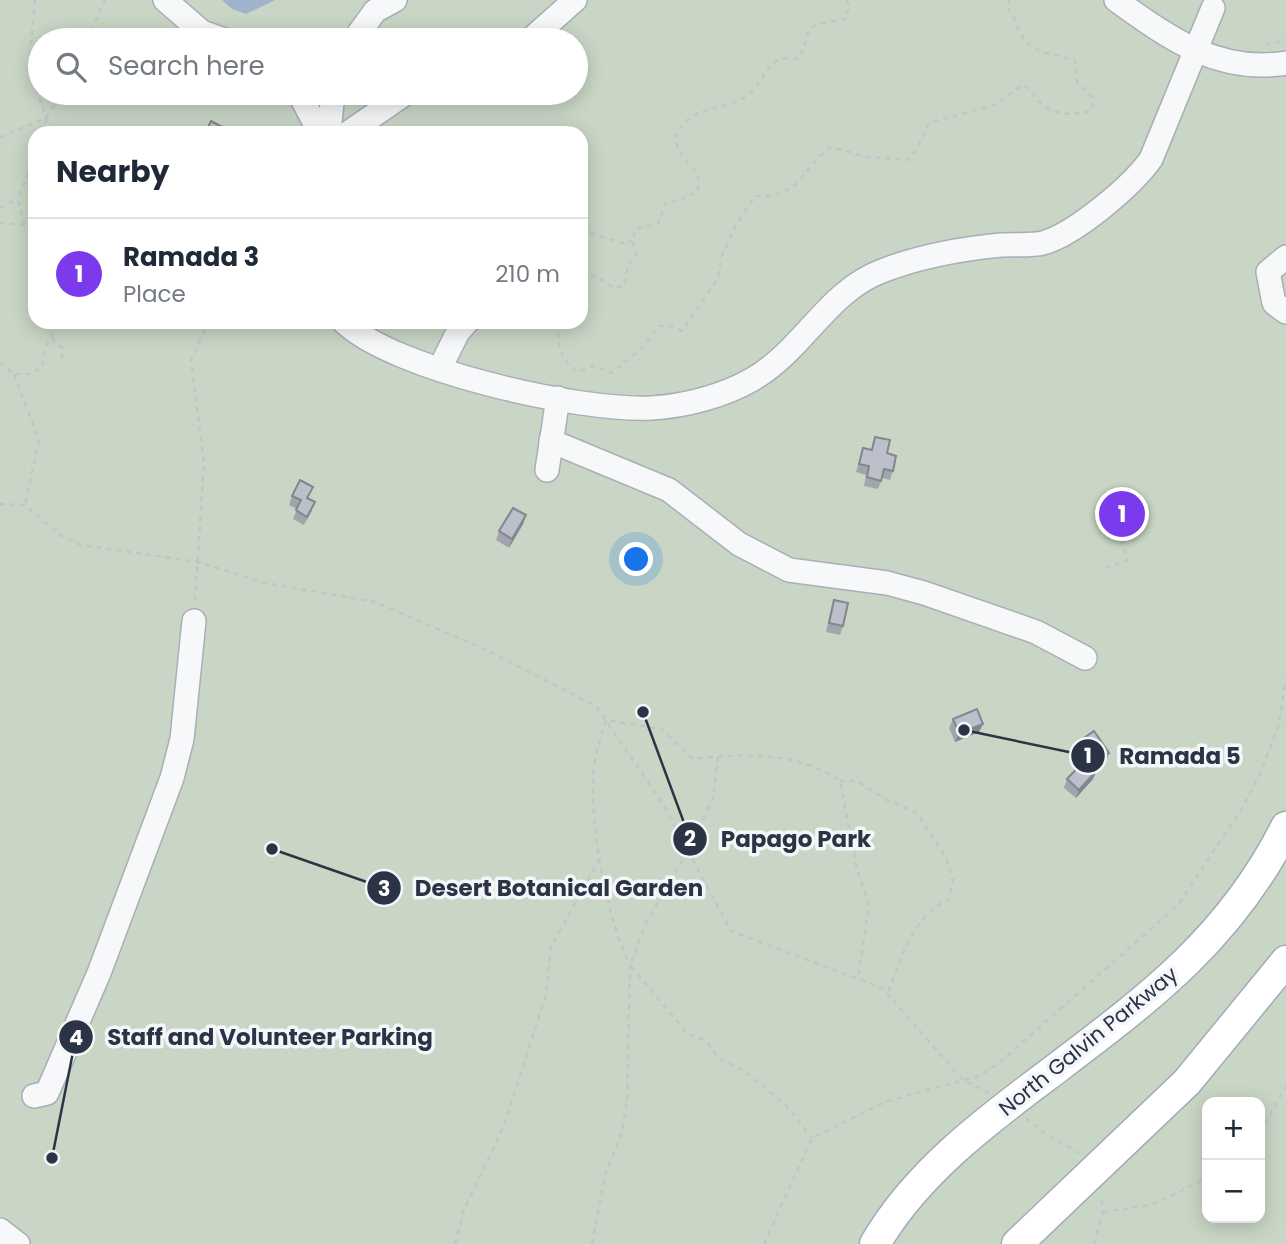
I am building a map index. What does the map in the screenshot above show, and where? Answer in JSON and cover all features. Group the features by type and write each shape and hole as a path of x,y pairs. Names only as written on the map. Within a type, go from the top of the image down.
{"main road":[{"name":"North Galvin Parkway","path":"875,1244 908,1197 939,1165 1010,1104 1164,982 1211,939 1243,900 1286,827"},
{"path":"1017,1244 1187,1082 1286,961"}],"lane":[{"path":"165,0 197,28"},
{"path":"363,28 375,11 395,0"},
{"path":"545,28 575,0"},
{"path":"1116,0 1175,40 1195,50 1234,64 1258,68 1286,63"},
{"path":"355,329 393,352 492,387 558,398 652,408 734,390 769,367 839,298 868,276 944,252 1042,243 1069,231 1142,171 1156,147 1213,8"},
{"path":"305,105 316,126"},
{"path":"330,126 332,105"},
{"path":"358,126 389,105"},
{"path":"1286,257 1268,272 1274,303 1286,312"},
{"path":"440,368 461,329"},
{"path":"547,470 558,398"},
{"path":"551,441 669,490 739,544 789,569 887,583 924,593 1036,632 1084,657"},
{"path":"34,1096 47,1093 99,973 172,778 182,739 194,621"},
{"path":"0,1230 18,1244"}],"path":[{"path":"32,28 34,0"},
{"path":"92,28 105,0"},
{"path":"588,233 601,239 622,243 632,240 640,227 658,224 666,202 678,201 698,191 698,174 684,159 674,139 687,119 697,112 729,105 754,91 775,60 784,57 798,60 806,50 808,33 814,26 845,19 850,13 846,0"},
{"path":"559,329 559,350 569,366 577,372 593,366 612,373 642,348 659,326 670,326 682,331 719,278 719,264 747,204 755,196 772,196 791,190 831,147 867,157 907,160 916,150 929,123 997,104 1022,85 1031,89 1040,102 1052,110 1070,115 1092,110 1092,97 1077,82 1075,61 1045,54 1024,40 1017,18 1007,8 1009,0"},
{"path":"42,105 50,126"},
{"path":"44,126 54,105"},
{"path":"0,137 46,118"},
{"path":"24,225 18,198 28,174"},
{"path":"0,208 18,198"},
{"path":"0,223 28,225"},
{"path":"588,278 596,276 614,288 625,285 628,265 636,254 632,240"},
{"path":"51,329 52,338 62,348 62,361"},
{"path":"194,621 204,463 191,360 204,329"},
{"path":"14,374 30,374 42,367 46,345 52,338"},
{"path":"0,362 14,374 39,440 25,505"},
{"path":"0,504 25,505 60,535 81,545 198,562 266,583 375,603 480,647 596,706 663,804 731,931 882,988 963,1080 1010,1104 1044,1133 1091,1160 1097,1168 1103,1212 1094,1244"},
{"path":"1105,568 1127,561 1119,529"},
{"path":"764,1244 812,1138 858,1113 907,1094 981,1074 999,1063 1178,905 1241,810 1259,774 1278,727 1286,679"},
{"path":"606,720 661,729 693,760 752,753 821,768 840,781 856,781 887,800 917,813 946,858 953,879 949,898 932,907 912,931 887,994"},
{"path":"606,720 593,778 600,859 621,947 630,965 688,1034 706,1041 719,1058 744,1071 786,1105 812,1138"},
{"path":"592,1244 605,1175 622,1132 627,1100 630,965 646,923 688,851 713,798 718,757"},
{"path":"840,781 858,869 869,904 858,979"},
{"path":"455,1244 464,1210 503,1128 546,995 551,947 600,859"},
{"path":"1265,1124 1286,1086"},
{"path":"1103,1212 1151,1205 1202,1180"}],"green space":[{"path":"0,0 1286,0 1286,1244 0,1244"}],"water":[{"path":"222,0 275,0 246,14 232,9"}],"building":[{"path":"875,437 890,440 887,453 896,456 893,471 884,469 881,481 867,477 869,466 859,464 863,448 872,450"},
{"path":"300,480 313,487 307,498 315,502 307,517 296,510 301,500 292,496"},
{"path":"1125,490 1138,498 1125,520 1112,513"},
{"path":"513,508 526,515 512,539 499,531"},
{"path":"834,600 848,603 843,626 829,623"},
{"path":"977,709 983,724 959,733 953,719"},
{"path":"1094,731 1109,753 1096,762 1081,740"},
{"path":"1085,760 1097,770 1079,790 1067,779"}],"place":[{"name":"Ramada 3","path":"1122,514"},
{"name":"Papago Park","path":"643,712"},
{"name":"Ramada 5","path":"964,730"},
{"name":"Desert Botanical Garden","path":"272,849"},
{"name":"Staff and Volunteer Parking","path":"52,1158"}]}
